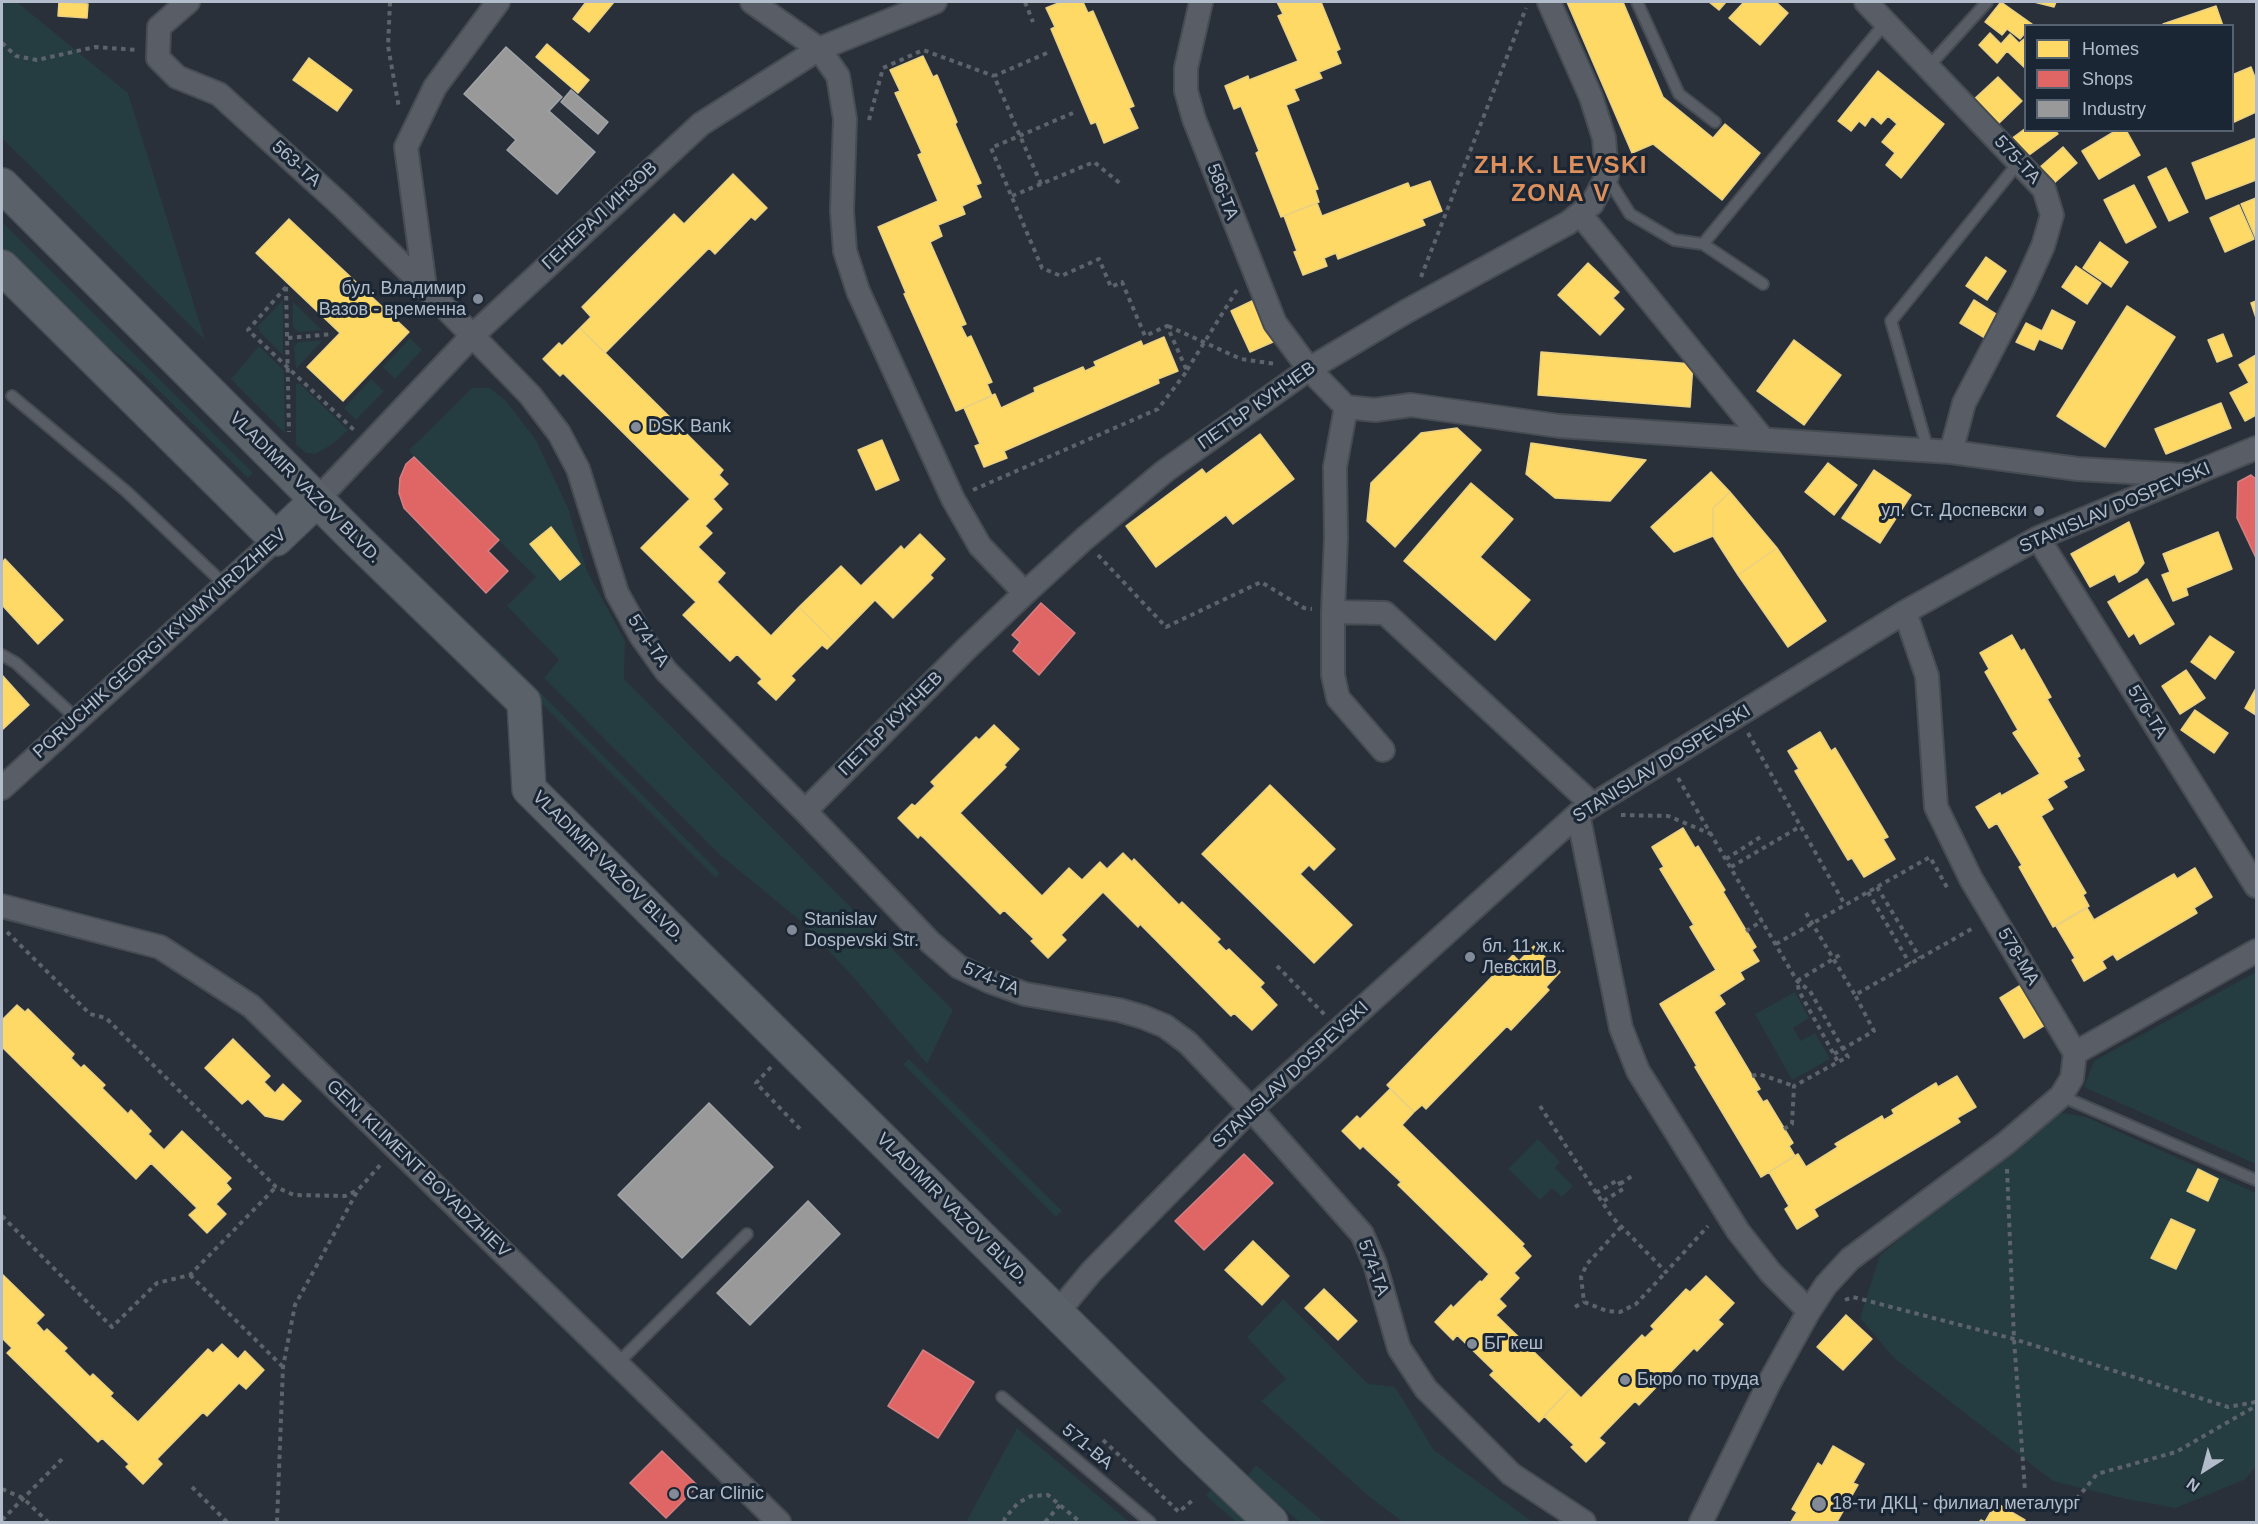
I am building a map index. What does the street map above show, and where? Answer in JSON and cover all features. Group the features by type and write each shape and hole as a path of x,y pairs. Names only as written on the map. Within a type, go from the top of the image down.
{"main road":[{"name":"VLADIMIR VAZOV BLVD.","path":"2,185 317,500 524,702 529,789 1191,1446 1271,1522"},
{"path":"2,267 276,539"},
{"name":"PORUCHIK GEORGI KYUMYURDZHIEV","path":"276,539 317,500"}],"street":[{"path":"158,58 159,27 188,2"},
{"path":"425,287 406,147 435,87 498,2"},
{"path":"752,2 819,49 838,76 845,119 842,211 845,251 858,291 953,499 980,546 1026,593"},
{"name":"ГЕНЕРАЛ ИНЗОВ","path":"317,500 471,336 701,123 819,49 935,2"},
{"name":"586-ТА","path":"1200,2 1186,68 1186,91 1194,119 1275,323 1309,369 1346,407"},
{"path":"1549,2 1591,97 1604,138 1607,176"},
{"name":"575-ТА","path":"1866,2 2044,189 2052,214 2043,246 2023,290 1940,452"},
{"name":"563-ТА","path":"158,58 177,76 219,94 342,206 425,287 471,336"},
{"name":"ПЕТЪР КУНЧЕВ","path":"805,811 1026,593 1165,471 1309,369 1407,311 1568,223 1592,204 1607,176"},
{"path":"1580,214 1763,439"},
{"name":"574-ТА","path":"471,336 530,395 559,433 578,470 617,593 666,671 805,811 930,942 958,967 1025,994 1119,1010 1166,1026 1188,1043 1251,1109 1362,1234 1375,1264 1399,1348 1426,1389 1511,1474 1584,1522"},
{"path":"1383,750 1338,698 1334,687 1332,652 1336,538 1335,467 1346,407 1375,410 1411,405 1559,426 1940,452 2078,469 2189,475"},
{"name":"STANISLAV DOSPEVSKI","path":"1057,1313 1092,1271 1251,1109 1586,810 1905,612 2038,538 2256,448"},
{"name":"576-ТА","path":"2038,538 2256,886"},
{"name":"PORUCHIK GEORGI KYUMYURDZHIEV","path":"2,788 276,539"},
{"path":"1333,612 1386,613 1586,810 1622,1028 1638,1071 1738,1231 1772,1273 1809,1311"},
{"name":"578-МА","path":"1905,612 1927,676 1935,807 1971,879 2075,1053"},
{"name":"GEN. KLIMENT BOYADZHIEV","path":"2,906 160,947 250,1006 779,1522"},
{"path":"1701,1522 1769,1383 1809,1311 1826,1285 1850,1259 2006,1143 2061,1096 2072,1078 2075,1053 2256,951"}],"lane":[{"path":"1637,2 1679,94 1715,122"},
{"path":"1929,66 1986,2"},
{"path":"1703,244 1886,22"},
{"path":"1940,452 1891,321 2019,162"},
{"path":"1607,176 1630,214 1674,240 1703,244 1762,284"},
{"path":"12,396 127,492 225,585"},
{"path":"2,655 16,663 77,719"},
{"path":"2061,1096 2256,1180"},
{"path":"617,1365 747,1234"},
{"name":"571-ВА","path":"1002,1397 1150,1522"}],"path":[{"path":"390,2 387,46 406,147"},
{"path":"1024,2 1033,22"},
{"path":"1407,311 1529,2"},
{"path":"2,43 16,56 37,60 95,47 138,50 158,58"},
{"path":"867,130 883,68 923,50 994,76 1047,53"},
{"path":"994,76 1041,184"},
{"path":"1073,113 991,148 1042,268 1061,276 1100,259 1111,287 1122,282 1145,336 1167,326 1241,359 1309,369"},
{"path":"1012,196 1094,162 1122,185"},
{"path":"953,499 1158,409 1187,371 1246,276 1248,257"},
{"path":"289,442 288,367 288,338 286,287 248,330 288,367 355,431"},
{"path":"1167,326 1187,371"},
{"path":"288,338 333,334"},
{"path":"1084,540 1166,627 1260,582 1304,608 1333,612"},
{"path":"1738,716 1845,905"},
{"path":"1667,759 1797,981 1799,991 1838,1062"},
{"path":"1586,810 1668,816 1711,834"},
{"path":"1731,867 1801,826"},
{"path":"1726,858 1762,836"},
{"path":"1776,944 1930,857 1949,891"},
{"path":"1877,887 1920,958"},
{"path":"1868,892 1910,964"},
{"path":"1806,913 1874,1031 1834,1054"},
{"path":"1855,995 1993,916"},
{"path":"1746,931 1762,921"},
{"path":"2,927 90,1014 106,1018 276,1187 294,1195 345,1196 358,1190"},
{"path":"1797,981 1842,953"},
{"path":"1277,966 1339,1029"},
{"path":"1752,1076 1759,1074 1794,1086 1848,1057 1809,991 1797,981"},
{"path":"773,1065 756,1083 800,1130"},
{"path":"1784,1128 1792,1124 1794,1086"},
{"path":"1540,1106 1602,1202 1621,1227 1666,1272"},
{"path":"2006,1143 2014,1339 2025,1491"},
{"path":"277,1522 283,1367 296,1305 358,1190 395,1148"},
{"path":"1620,1184 1632,1176"},
{"path":"1596,1193 1618,1180 1623,1189 1602,1202"},
{"path":"2,1216 112,1327 157,1283 190,1275 276,1187"},
{"path":"1584,1302 1607,1311 1620,1312 1636,1304 1724,1208"},
{"path":"1584,1302 1581,1277 1587,1264 1621,1227"},
{"path":"190,1275 283,1367"},
{"path":"1809,1311 1853,1297 2014,1339 2228,1407 2256,1404"},
{"path":"1575,1307 1584,1302"},
{"path":"2065,1513 2097,1474 2176,1452 2256,1404"},
{"path":"1103,1440 1179,1512 1195,1498"},
{"path":"2,1520 64,1457"},
{"path":"192,1487 227,1522"},
{"path":"2,1489 23,1498 48,1522"},
{"path":"1004,1522 1018,1503 1031,1496 1048,1495 1080,1522"},
{"path":"1045,1522 1060,1505"}],"green space":[{"path":"2,2 17,2 128,93 205,340 2,138"},
{"path":"2,222 253,473 248,478 143,375 79,324 2,247"},
{"path":"283,300 283,355 260,332 258,326"},
{"path":"293,302 322,330 298,332 293,327"},
{"path":"410,338 422,350 395,379 383,367"},
{"path":"323,340 296,369 294,347 298,342"},
{"path":"259,346 284,371 285,433 231,379"},
{"path":"371,379 384,391 356,420 344,408"},
{"path":"299,383 348,430 333,444 315,454 306,453 296,444 296,384"},
{"path":"472,388 490,388 507,402 536,440 568,508 587,571 625,641 624,679 953,1010 927,1064 855,979 803,923 719,854 544,678 559,660 507,606 536,577 409,450"},
{"path":"494,646 720,873 716,878 489,651"},
{"path":"2256,972 2256,1164 2084,1087 2094,1061"},
{"path":"1795,992 1809,1018 1793,1028 1801,1041 1815,1033 1830,1059 1792,1080 1755,1014"},
{"path":"909,1059 1062,1211 1056,1217 903,1064"},
{"path":"2056,1112 2086,1117 2256,1193 2256,1466 2246,1479 2176,1508 2126,1499 2053,1481 1895,1359 1860,1318 1880,1255"},
{"path":"1538,1139 1560,1162 1555,1168 1573,1186 1562,1197 1552,1188 1540,1200 1508,1169"},
{"path":"1283,1299 1368,1384 1395,1387 1434,1450 1533,1522 1403,1522 1372,1499 1261,1401 1286,1379 1247,1337"},
{"path":"1017,1428 1064,1467 1129,1522 966,1522"},
{"path":"1256,1465 1324,1522 1300,1522 1246,1478"},
{"path":"1212,1488 1251,1522 1236,1522 1206,1496"}],"building: Homes":[{"path":"59,2 88,4 87,18 58,16"},
{"path":"586,2 614,2 589,32 573,19"},
{"path":"1061,2 1083,2 1088,13 1093,11 1134,106 1129,108 1138,128 1104,143 1096,122 1091,124 1051,29 1055,27 1046,8"},
{"path":"1277,2 1321,2 1340,49 1336,51 1341,63 1319,72 1322,78 1294,89 1299,100 1286,105 1318,189 1315,190 1319,202 1281,217 1256,153 1259,151 1241,106 1234,109 1225,86 1248,76 1249,80 1298,61 1278,16 1283,14"},
{"path":"1567,2 1623,2 1663,97 1713,138 1725,124 1760,153 1722,200 1653,144 1632,153"},
{"path":"1709,2 1726,2 1719,10"},
{"path":"1744,2 1776,2 1788,13 1760,45 1729,18"},
{"path":"2001,2 2032,24 2024,24 2024,34 2020,39 2007,29 2002,35 1985,22"},
{"path":"2034,2 2056,2 2054,7"},
{"path":"2216,6 2222,24 2163,24"},
{"path":"1990,33 2001,44 2010,34 2019,43 2024,39 2024,67 2007,51 1997,63 1979,45"},
{"path":"547,44 589,80 578,93 536,57"},
{"path":"923,56 933,77 937,75 957,122 955,124 981,183 976,185 981,197 962,206 965,214 938,225 942,236 930,242 966,324 961,326 967,338 971,336 992,382 987,384 992,396 956,411 904,294 906,293 878,227 938,201 918,155 922,153 895,93 900,91 890,70"},
{"path":"309,58 352,90 337,111 293,80"},
{"path":"2251,67 2256,80 2256,112 2234,122 2234,74"},
{"path":"1878,71 1944,124 1901,178 1886,165 1895,153 1882,142 1897,124 1888,116 1881,124 1872,116 1865,126 1859,121 1851,131 1838,121"},
{"path":"1998,77 2022,101 1995,127 1971,102"},
{"path":"2024,129 2024,132 2056,132 2058,134 2025,158 2011,139"},
{"path":"2114,132 2127,132 2140,155 2099,179 2082,151"},
{"path":"2256,138 2256,180 2206,199 2192,163"},
{"path":"2063,147 2077,163 2053,184 2039,168"},
{"path":"2166,168 2188,212 2169,221 2148,177"},
{"path":"733,174 767,208 755,220 751,217 715,254 709,248 605,353 580,328 591,317 582,307 674,214 684,224"},
{"path":"1430,181 1442,211 1422,219 1425,225 1338,259 1336,253 1324,258 1327,266 1303,275 1284,216 1317,203 1322,216 1408,183 1410,188"},
{"path":"2134,185 2156,227 2126,243 2104,200"},
{"path":"2256,198 2256,239 2241,204"},
{"path":"2239,205 2254,239 2225,252 2210,218"},
{"path":"289,219 409,332 343,401 307,367 340,333 256,253"},
{"path":"2100,242 2128,262 2111,287 2083,268"},
{"path":"1986,257 2006,271 1987,300 1966,286"},
{"path":"1588,263 1619,292 1613,298 1624,309 1600,335 1558,295"},
{"path":"2076,266 2101,283 2087,304 2062,287"},
{"path":"1254,300 1273,342 1250,352 1231,311"},
{"path":"1974,300 1999,316 1985,338 1960,323"},
{"path":"2256,301 2256,318 2251,303"},
{"path":"2127,306 2175,337 2105,447 2057,416"},
{"path":"2052,310 2075,322 2062,349 2039,339 2034,350 2016,342 2026,323 2042,331"},
{"path":"580,328 723,470 719,475 728,484 713,499 722,509 705,526 712,533 698,547 725,573 717,582 771,636 799,607 834,642 827,649 822,645 791,676 795,680 776,700 758,683 762,679 737,654 730,661 683,615 696,602 641,548 690,499 563,373 560,376 543,359 559,343 562,346"},
{"path":"2223,334 2232,356 2217,362 2208,340"},
{"path":"1164,337 1178,371 1158,379 1159,383 1004,451 1007,458 984,467 975,446 980,444 964,408 995,394 1001,408 1035,392 1034,388 1083,367 1085,371 1096,366 1094,362 1141,341 1143,346"},
{"path":"1794,340 1841,375 1804,425 1757,391"},
{"path":"1541,352 1693,364 1690,407 1538,395"},
{"path":"2256,355 2256,415 2245,421 2230,393 2249,383 2239,365"},
{"path":"2221,403 2231,428 2166,454 2155,429"},
{"path":"1457,428 1481,450 1395,547 1367,521 1371,483 1421,433"},
{"path":"1260,434 1294,479 1233,524 1226,515 1156,567 1126,526 1202,469 1206,474"},
{"path":"882,440 899,480 876,490 858,450"},
{"path":"1531,443 1646,460 1610,501 1555,498 1526,474"},
{"path":"1828,463 1857,485 1834,515 1805,492"},
{"path":"1874,470 1911,495 1880,543 1842,518"},
{"path":"1711,472 1730,492 1713,508 1713,536 1674,552 1651,527"},
{"path":"1471,483 1513,519 1480,557 1530,600 1495,640 1404,561"},
{"path":"1730,492 1777,548 1738,575 1713,536 1713,508"},
{"path":"2129,522 2144,563 2137,572 2119,582 2115,574 2090,587 2071,554"},
{"path":"551,527 580,564 560,580 530,544"},
{"path":"2218,532 2232,569 2186,588 2188,595 2173,601 2162,575 2170,572 2163,554"},
{"path":"920,534 945,559 930,575 933,578 893,618 875,600 834,642 799,607 841,566 861,586 901,546 904,550"},
{"path":"1777,548 1826,621 1788,647 1738,575"},
{"path":"5,559 63,620 38,644 2,605 2,563"},
{"path":"2147,579 2174,624 2140,644 2134,633 2129,637 2108,602"},
{"path":"2012,635 2021,651 2024,649 2051,697 2047,699 2080,756 2077,758 2084,770 2063,781 2067,787 2047,799 2053,809 2041,816 2086,893 2083,895 2089,906 2053,927 2019,867 2022,865 1997,823 1989,828 1976,807 2040,774 2013,733 2018,730 1985,672 1989,669 1980,653"},
{"path":"2210,636 2234,652 2215,679 2191,662"},
{"path":"2186,670 2205,698 2180,714 2162,686"},
{"path":"2,675 29,705 2,730"},
{"path":"2256,688 2256,715 2245,708"},
{"path":"2195,710 2228,733 2214,753 2181,730"},
{"path":"994,725 1019,749 1004,765 1006,767 960,813 1042,896 1069,868 1082,880 1100,862 1107,869 1123,853 1132,862 1134,859 1179,905 1182,902 1220,939 1217,942 1226,951 1229,949 1264,983 1260,987 1277,1005 1252,1030 1234,1013 1231,1016 1140,924 1138,927 1103,892 1061,935 1066,940 1048,958 1031,941 1034,939 1004,910 1000,914 924,838 920,835 918,838 898,818 912,804 915,806 935,786 931,782 976,737 979,740"},
{"path":"1820,732 1831,751 1835,748 1888,837 1883,839 1895,859 1864,877 1852,858 1848,860 1795,771 1799,769 1788,751"},
{"path":"1270,785 1335,849 1314,870 1309,865 1300,874 1352,925 1314,963 1202,854"},
{"path":"1683,828 1695,848 1698,846 1725,890 1723,892 1756,947 1752,950 1759,961 1740,972 1744,979 1719,995 1725,1004 1714,1012 1760,1089 1756,1091 1763,1102 1767,1100 1793,1143 1789,1146 1795,1156 1761,1177 1660,1004 1716,970 1690,927 1694,925 1660,869 1664,867 1652,847"},
{"path":"2195,868 2212,897 2194,908 2197,913 2117,960 2113,954 2102,961 2106,968 2084,981 2072,960 2075,958 2056,926 2087,908 2094,920 2174,874 2177,879"},
{"path":"1534,946 1560,972 1546,987 1549,990 1511,1030 1507,1026 1426,1109 1422,1105 1414,1112 1387,1085 1513,955 1519,961"},
{"path":"2021,985 2045,1025 2024,1038 2000,998"},
{"path":"17,1005 25,1012 28,1009 74,1054 71,1058 81,1068 84,1065 105,1085 102,1088 128,1114 131,1110 151,1131 148,1134 164,1150 182,1131 231,1178 226,1183 231,1189 216,1204 226,1214 207,1233 189,1215 197,1208 151,1163 136,1179 2,1047 2,1020"},
{"path":"233,1039 270,1076 264,1082 275,1093 283,1084 301,1101 283,1120 265,1116 248,1099 242,1104 205,1068"},
{"path":"1957,1076 1976,1107 1957,1118 1960,1122 1814,1209 1818,1216 1797,1229 1785,1209 1789,1206 1769,1172 1798,1154 1806,1167 1838,1147 1835,1144 1882,1116 1884,1120 1894,1114 1892,1110 1936,1083 1938,1087"},
{"path":"1390,1089 1414,1112 1402,1125 1524,1244 1522,1246 1531,1256 1514,1273 1519,1278 1499,1299 1506,1306 1496,1315 1571,1388 1539,1422 1490,1375 1494,1371 1457,1335 1453,1340 1435,1322 1451,1305 1453,1308 1489,1274 1398,1185 1401,1182 1363,1146 1360,1149 1342,1131 1357,1116 1360,1119"},
{"path":"2198,1169 2218,1179 2208,1201 2187,1191"},
{"path":"2171,1219 2195,1230 2176,1269 2151,1258"},
{"path":"1253,1241 1289,1276 1262,1305 1225,1270"},
{"path":"2,1274 44,1315 36,1323 44,1332 47,1329 67,1348 64,1351 90,1377 93,1374 113,1393 110,1396 138,1422 208,1349 213,1353 222,1344 238,1359 245,1351 264,1370 246,1389 239,1383 207,1416 203,1412 157,1459 162,1464 143,1484 126,1467 129,1464 102,1438 98,1442 7,1353 12,1348 2,1338"},
{"path":"1706,1276 1734,1303 1718,1320 1723,1324 1697,1351 1694,1348 1639,1405 1635,1401 1599,1438 1605,1443 1586,1462 1571,1447 1574,1445 1544,1416 1571,1388 1581,1398 1642,1335 1645,1338 1654,1329 1651,1326 1686,1289 1690,1292"},
{"path":"1324,1289 1357,1321 1338,1340 1305,1308"},
{"path":"1846,1315 1872,1339 1843,1370 1817,1347"},
{"path":"1833,1446 1864,1464 1853,1483 1858,1485 1837,1522 1791,1522 1797,1512 1792,1509 1818,1463 1822,1466"},
{"path":"1996,1503 2025,1520 2023,1522 1985,1522"}],"building: Shops":[{"path":"414,457 499,540 488,551 508,571 486,593 404,508 399,493 400,478 406,464"},
{"path":"2251,475 2256,479 2256,558 2237,518 2238,482"},
{"path":"1041,603 1075,633 1039,675 1013,651 1020,642 1012,635"},
{"path":"1244,1154 1273,1183 1204,1250 1175,1221"},
{"path":"923,1350 974,1382 938,1438 888,1406"},
{"path":"662,1451 698,1486 666,1518 630,1483"}],"building: Industry":[{"path":"506,47 562,97 549,111 595,152 557,194 507,150 516,140 464,94"},
{"path":"571,90 608,122 598,134 561,102"},
{"path":"709,1103 773,1167 682,1258 618,1195"},
{"path":"808,1201 840,1234 750,1325 717,1293"}],"place":[{"name":"бул. Владимир Вазов - временна","path":"478,299"},
{"name":"DSK Bank","path":"636,427"},
{"name":"ул. Ст. Доспевски","path":"2039,511"},
{"name":"Stanislav Dospevski Str.","path":"792,930"},
{"name":"бл. 11 ж.к. Левски В","path":"1470,957"},
{"name":"БГ кеш","path":"1472,1344"},
{"name":"Бюро по труда","path":"1625,1380"},
{"name":"Car Clinic","path":"674,1494"},
{"name":"18-ти ДКЦ - филиал металург","path":"1819,1504"}],"district":[{"name":"ZH.K. LEVSKI ZONA V","path":"1561,180"}]}
